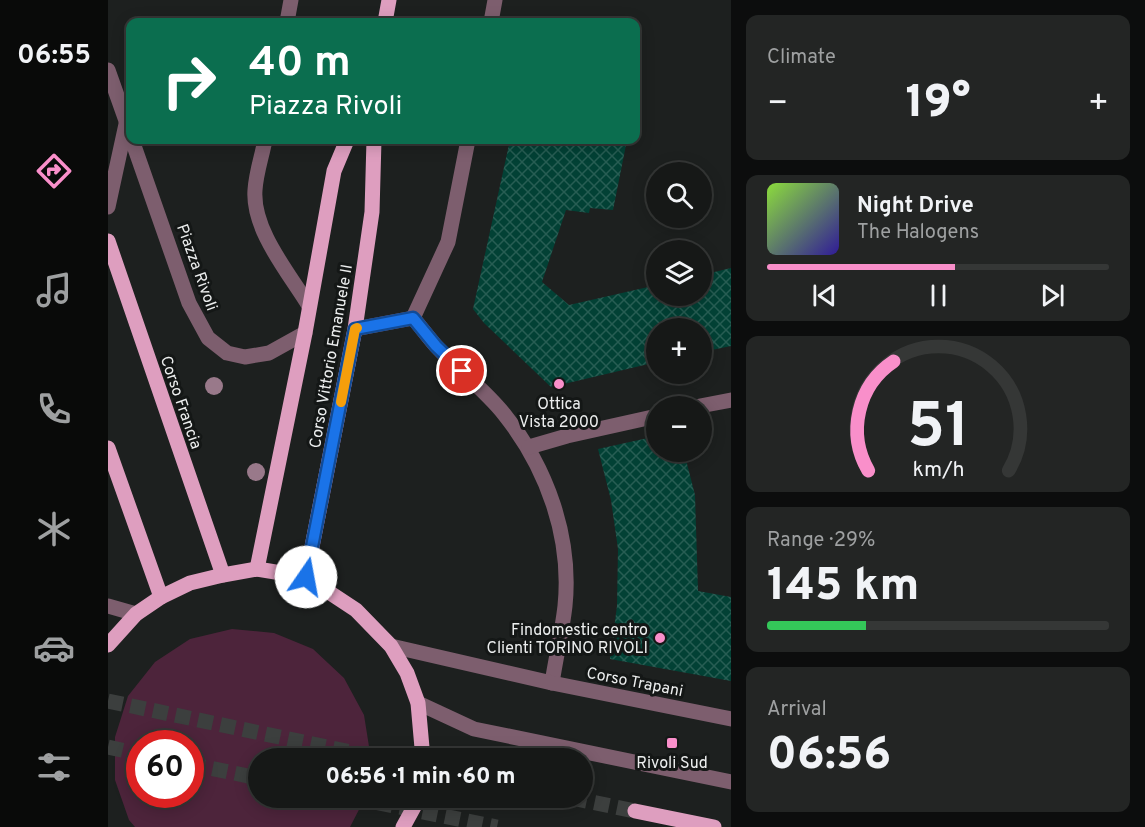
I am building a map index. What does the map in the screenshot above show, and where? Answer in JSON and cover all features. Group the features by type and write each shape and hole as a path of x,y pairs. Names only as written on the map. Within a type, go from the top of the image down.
{"main road":[{"path":"386,18 389,0"},
{"name":"Corso Vittorio Emanuele II","path":"257,569 334,171 345,144"},
{"name":"Corso Vittorio Emanuele II","path":"306,577 355,329 372,212 374,144"},
{"name":"Corso Francia","path":"108,241 223,574"},
{"path":"108,448 161,597"},
{"path":"108,645 136,614 161,597 190,583 223,574 257,569 306,577 356,610 391,646 407,674 418,703 422,748"},
{"path":"403,827 413,808"},
{"path":"635,811 714,827"}],"street":[{"path":"287,18 291,0"},
{"path":"492,18 495,0"},
{"path":"108,70 126,123"},
{"path":"108,207 126,137"},
{"name":"Piazza Rivoli","path":"133,144 189,303 208,338 227,353 245,357 268,353 304,333"},
{"name":"Corso Vittorio Emanuele II","path":"264,144 255,191 257,218 279,259 309,306"},
{"path":"413,318 448,242 467,144"},
{"path":"355,329 413,318"},
{"path":"413,318 436,346 503,413 529,447 550,493 564,540 566,573 565,604 552,683"},
{"path":"712,403 731,399"},
{"path":"529,447 646,418"},
{"path":"108,606 136,614"},
{"name":"Corso Trapani","path":"391,646 552,683 731,719"},
{"path":"418,703 474,729 731,782"}],"shaded area":[{"path":"232,629 274,633 313,649 344,678 364,715 369,748 248,748 248,808 360,808 350,827 135,827 129,820 115,780 115,737 128,696 155,662 190,639"}],"building":[{"path":"509,144 626,144 613,210 590,208 589,213 566,210 542,282 569,305 646,288 646,306 712,306 712,273 731,268 731,346 712,350 712,318 646,318 646,365 551,387 484,323 473,309"},
{"path":"646,438 646,462 687,462 695,495 698,591 731,597 731,681 610,659 617,606 618,549 611,500 598,449"}],"tunnel":[{"path":"108,701 332,748"},
{"path":"108,747 126,751"},
{"path":"204,767 248,776"},
{"path":"593,802 635,811"},
{"path":"404,808 497,827"}],"slow traffic":[{"path":"341,402 357,328"}],"place":[{"name":"Ottica Vista 2000","path":"559,384"},
{"name":"Findomestic centro Clienti TORINO RIVOLI","path":"660,638"},
{"name":"Rivoli Sud","path":"672,743"}],"route":[{"path":"306,577 355,329 413,318 436,346 462,371"}]}
